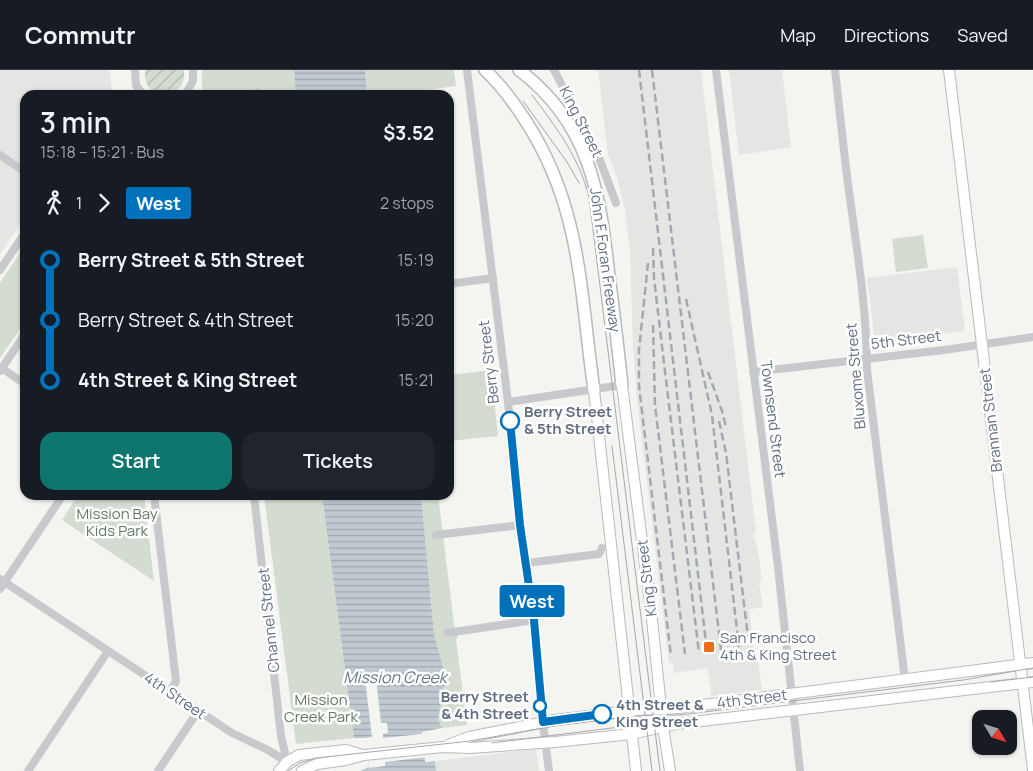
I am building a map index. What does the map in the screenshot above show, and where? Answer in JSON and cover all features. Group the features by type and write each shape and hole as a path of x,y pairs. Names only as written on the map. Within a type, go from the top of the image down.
{"highway":[{"path":"485,70 522,114 548,160 567,208 580,275 594,390"},
{"name":"John F Foran Freeway","path":"519,70 539,87 566,120 580,144 591,170 598,197 609,271 622,385"}],"main road":[{"name":"Brannan Street","path":"949,70 1020,665 1028,683 1033,770"},
{"name":"King Street","path":"622,385 652,619 663,727 670,771"},
{"path":"594,390 636,771"},
{"name":"4th Street","path":"440,747 469,737 543,722 1033,664"},
{"name":"4th Street","path":"302,771 317,764 366,755 440,747 470,748 631,734 676,724 1028,683"},
{"name":"4th Street","path":"287,762 299,755 346,750 366,755"},
{"path":"279,771 287,762 294,771"}],"street":[{"path":"135,70 137,90"},
{"path":"193,70 194,90"},
{"name":"Berry Street","path":"467,70 508,402 520,525 534,620 549,771"},
{"name":"King Street","path":"554,70 598,155 616,203"},
{"name":"Townsend Street","path":"716,70 800,771"},
{"path":"718,91 722,70"},
{"name":"Bluxome Street","path":"835,70 844,154 858,252 867,342 868,380 905,680"},
{"path":"188,90 193,81"},
{"path":"136,85 140,90"},
{"path":"0,155 20,169"},
{"path":"0,270 20,240"},
{"path":"454,283 492,278"},
{"name":"5th Street","path":"753,372 944,350 1033,337"},
{"path":"20,341 1,369 20,381"},
{"path":"508,402 622,385"},
{"path":"2,583 60,500"},
{"path":"155,500 176,681 170,692"},
{"name":"Channel Street","path":"255,500 282,736 287,762"},
{"path":"436,535 520,525"},
{"path":"527,563 599,554 602,548"},
{"name":"4th Street","path":"2,583 232,733 268,750 287,762"},
{"path":"447,633 534,620"},
{"path":"28,771 108,651"},
{"path":"158,771 198,711"}],"shaded area":[{"path":"0,70 109,70 112,90 20,90 20,224 0,254"},
{"path":"598,70 701,70 756,532 753,534 758,550 762,581 759,582 763,607 749,609 754,652 757,652 762,690 711,696 708,668 674,673 672,663 669,663 637,400 633,347 630,249 625,211 617,178 608,154"},
{"path":"729,70 782,70 791,147 739,155"},
{"path":"957,267 965,331 875,341 867,278"},
{"path":"536,749 539,771 436,771 435,761"}],"green space":[{"path":"145,70 184,70 183,81 176,90 153,90 146,81"},
{"path":"202,70 294,70 296,90 203,90"},
{"path":"365,70 454,70 456,86 427,90 367,90"},
{"path":"923,235 928,268 896,272 892,239"},
{"path":"20,253 20,329 0,358 0,283"},
{"path":"491,370 498,436 454,440 454,374"},
{"name":"Mission Bay Kids Park","path":"75,500 145,500 154,581 62,520"},
{"name":"Mission Creek Park","path":"265,500 323,500 354,738 296,744"},
{"path":"421,500 439,500 454,624 458,638 456,639 467,725 442,728 438,721 445,681 434,634"}],"water":[{"path":"294,70 365,70 367,90 296,90"},
{"name":"Mission Creek","path":"323,500 421,500 434,634 445,681 438,720 442,728 422,732 425,762 435,761 436,771 360,771 369,767 366,738 354,738"}],"pier":[{"path":"376,678 381,723 387,723 388,733 383,734 383,738 435,731 435,733 425,734 427,757 385,762 385,766 369,768 366,738 372,737 365,679"}],"tram line":[{"path":"532,95 566,143 585,182 589,197 660,771"},
{"path":"523,101 567,162 579,183"},
{"path":"612,446 652,771"},
{"path":"288,771 300,763 316,758 470,741 554,726 644,715 680,715 963,680 1033,668"},
{"path":"991,682 1033,677"},
{"path":"492,743 676,720"}],"railway":[{"path":"639,70 707,651"},
{"path":"652,70 721,650"},
{"path":"653,248 654,278 699,653"},
{"path":"648,263 639,350 639,386 671,656"},
{"path":"686,299 712,415 739,647"},
{"path":"653,325 655,405 685,654"},
{"path":"708,372 726,427"},
{"path":"719,421 726,453 749,646"}],"bus line":[{"name":"West","path":"510,421 520,525 534,620 540,707 543,722 602,714"}],"place":[{"name":"Berry Street & 5th Street","path":"510,421"},
{"name":"San Francisco 4th & King Street","path":"709,647"},
{"name":"Berry Street & 4th Street","path":"540,706"},
{"name":"4th Street & King Street","path":"602,714"}]}
